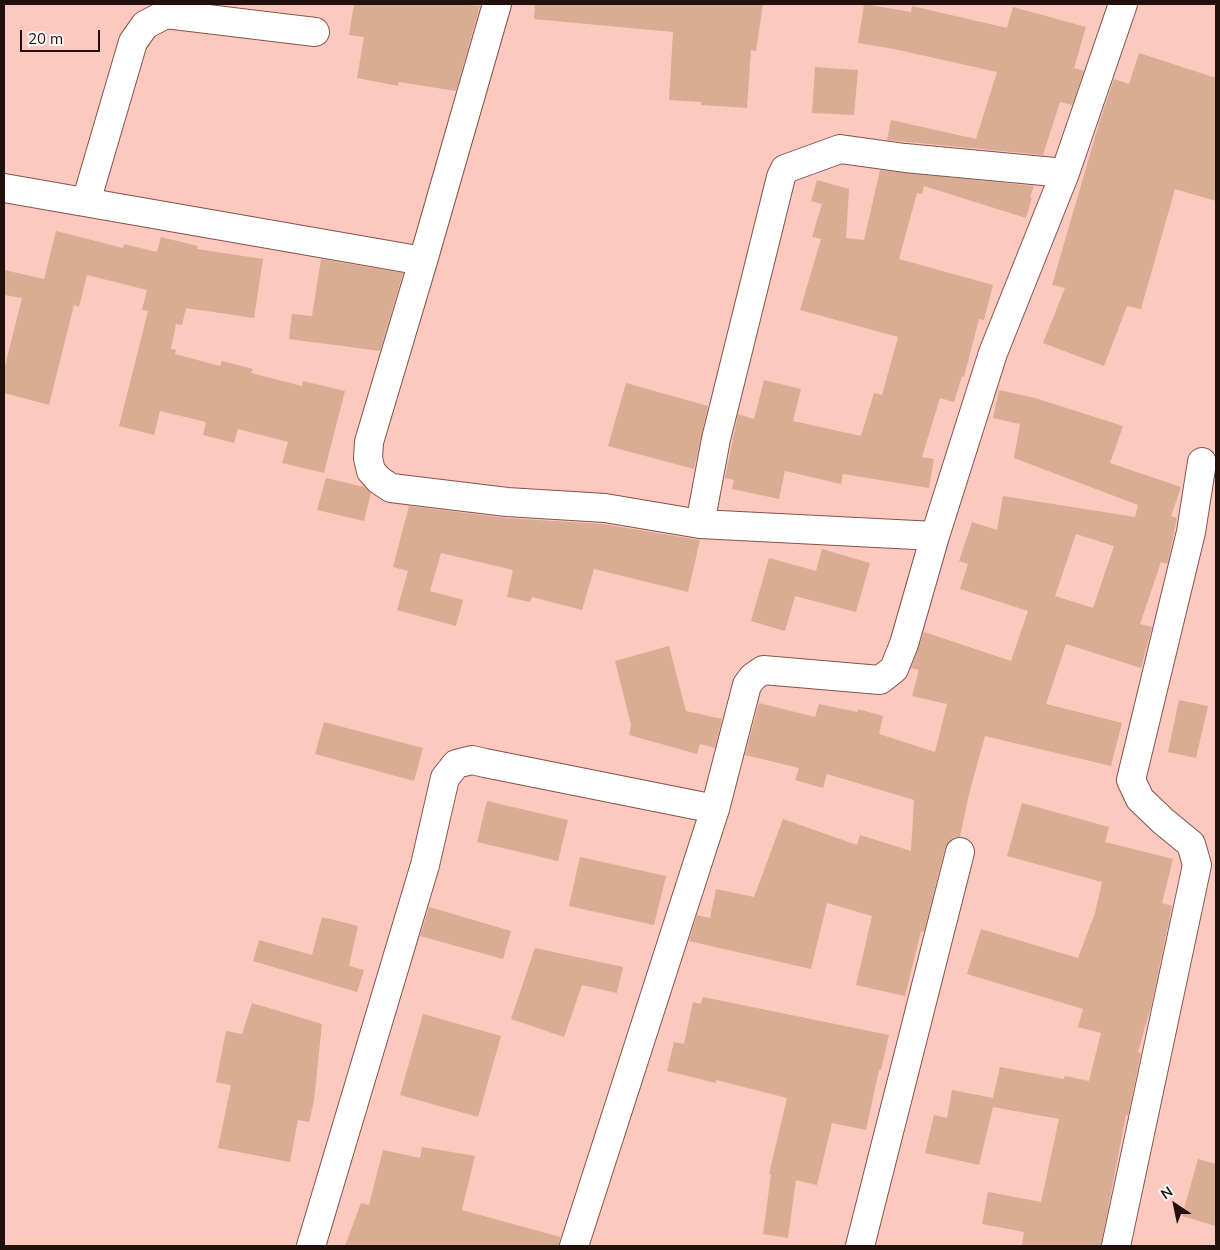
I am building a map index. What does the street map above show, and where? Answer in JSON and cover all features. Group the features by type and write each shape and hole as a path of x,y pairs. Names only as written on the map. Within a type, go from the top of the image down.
{"street":[{"path":"497,4 369,442 368,458 371,471 379,480 391,488 507,502 606,508 700,524 935,536"},
{"path":"574,1246 715,809 747,685 762,670 880,680 894,668 904,644 935,536 994,353 1065,173 1123,4"},
{"path":"86,202 133,42 145,25 166,14 315,32"},
{"path":"700,524 716,439 781,177 785,169 840,149 905,158 1065,173"},
{"path":"4,188 423,261"},
{"path":"1116,1246 1197,865 1191,844 1140,799 1131,780 1191,532 1202,462"},
{"path":"311,1246 426,865 445,778 456,764 472,760 715,809"},
{"path":"860,1246 960,852"}],"building":[{"path":"354,4 459,4 480,6 456,91 399,82 398,86 357,78 364,37 349,35"},
{"path":"535,4 763,4 756,51 751,50 747,108 701,105 701,102 669,100 673,32 534,19"},
{"path":"864,4 911,12 912,6 1007,28 1013,7 1086,27 1074,68 1084,71 1072,105 1060,102 1043,155 887,140 891,120 976,139 997,72 858,43"},
{"path":"1139,53 1216,78 1216,201 1175,189 1141,309 1127,306 1104,366 1043,343 1065,288 1052,285 1100,120 1114,79 1129,84"},
{"path":"815,67 858,70 854,115 812,113"},
{"path":"880,170 1034,186 1026,218 924,186 922,194 917,193 899,259 993,285 984,320 979,319 964,377 962,376 954,402 940,398 922,457 934,459 929,488 843,474 841,484 785,471 779,499 732,489 734,480 725,478 738,414 754,419 764,380 801,389 793,421 861,436 874,393 882,395 898,337 800,310 821,239 812,237 822,204 811,201 817,180 849,189 846,238 864,240"},
{"path":"56,231 123,248 124,244 157,252 161,237 198,246 197,249 263,259 254,318 186,308 182,325 176,324 171,349 176,350 175,354 220,366 222,361 253,369 251,373 302,386 303,381 345,391 324,473 282,463 288,442 238,429 234,443 203,435 206,422 160,411 154,435 119,426 148,311 142,310 147,290 87,275 79,307 74,305 49,405 4,393 4,370 22,298 4,295 4,270 44,279"},
{"path":"321,259 403,273 380,351 289,339 292,314 312,316"},
{"path":"626,383 708,406 694,469 608,446"},
{"path":"999,390 1035,398 1123,426 1110,463 1181,487 1171,516 1177,518 1168,562 1167,564 1161,562 1140,624 1152,627 1141,668 1066,644 1046,704 1122,723 1111,766 985,736 969,794 960,837 955,837 949,841 945,848 924,932 921,931 905,996 856,985 872,916 827,903 811,969 689,941 697,915 710,918 716,889 754,897 783,819 857,845 860,835 911,851 914,800 827,774 823,788 795,780 799,768 745,755 759,703 815,717 819,704 857,712 858,709 883,716 879,734 935,752 947,704 912,696 919,670 911,668 924,632 1011,661 1028,611 960,589 968,564 959,561 972,522 997,530 1003,496 1135,517 1138,505 1014,458 1020,424 993,418","holes":["1076,534 1114,546 1093,608 1055,596"]},
{"path":"326,478 364,487 371,493 364,521 317,510"},
{"path":"409,506 506,518 603,524 700,540 688,592 594,569 582,610 532,597 530,602 507,597 513,570 441,553 430,591 463,600 456,626 397,610 408,571 393,567"},
{"path":"822,549 870,563 856,612 795,596 785,631 751,621 769,558 816,571"},
{"path":"669,646 686,711 722,719 715,748 700,744 697,754 629,735 631,725 615,661"},
{"path":"1179,700 1208,706 1196,758 1168,752"},
{"path":"324,722 423,748 414,781 315,754"},
{"path":"487,801 568,820 558,861 477,842"},
{"path":"1022,803 1109,827 1105,842 1173,859 1162,903 1172,906 1152,1003 1138,1052 1141,1053 1128,1116 1126,1115 1101,1246 1022,1246 1024,1232 982,1224 988,1192 1041,1202 1059,1119 993,1107 979,1165 925,1153 934,1115 947,1118 952,1090 993,1098 1000,1067 1064,1079 1065,1076 1089,1081 1101,1033 1078,1027 1083,1009 967,974 981,929 1078,958 1095,913 1102,882 1007,856"},
{"path":"580,857 666,876 654,925 569,906"},
{"path":"429,907 511,931 503,959 420,936"},
{"path":"322,917 358,926 349,966 364,970 357,992 253,961 259,940 312,955"},
{"path":"535,948 623,967 617,993 582,985 564,1037 511,1019"},
{"path":"703,997 889,1035 866,1130 832,1123 817,1185 796,1180 788,1238 763,1234 771,1174 769,1174 787,1098 716,1080 716,1083 667,1071 674,1042 684,1044 693,1002 701,1004"},
{"path":"252,1003 322,1024 314,1100 309,1122 298,1120 290,1162 218,1148 231,1085 216,1082 226,1031 242,1034"},
{"path":"423,1014 501,1036 478,1117 400,1095"},
{"path":"422,1147 475,1156 462,1210 560,1237 559,1246 345,1246 361,1203 369,1205 383,1150 420,1158"},
{"path":"1198,1159 1216,1164 1216,1226 1182,1216"}]}
